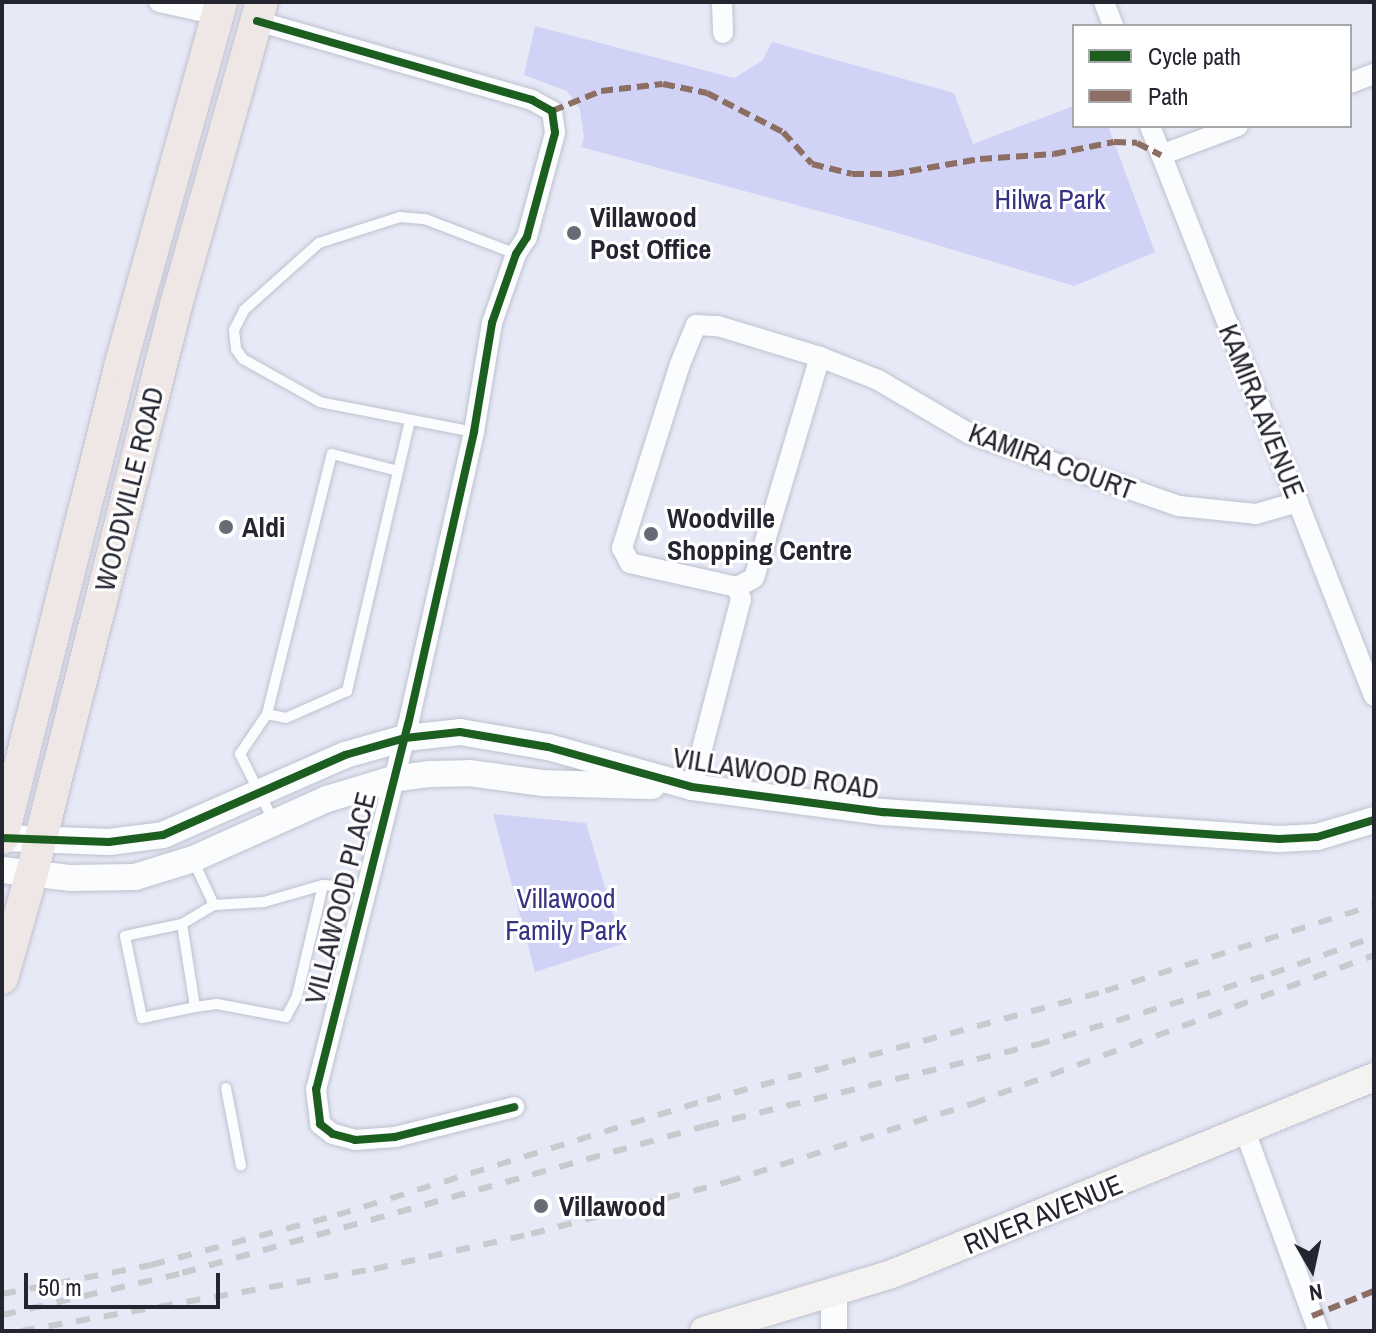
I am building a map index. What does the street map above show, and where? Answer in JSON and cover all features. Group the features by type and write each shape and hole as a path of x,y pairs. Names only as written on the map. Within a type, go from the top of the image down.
{"main road":[{"path":"220,9 259,11"},
{"name":"WOODVILLE ROAD","path":"2,838 120,367 220,9"},
{"name":"WOODVILLE ROAD","path":"2,978 17,871 40,839 176,305 259,11"},
{"name":"RIVER AVENUE","path":"704,1331 834,1292 950,1251 1374,1077"}],"street":[{"path":"159,2 220,9"},
{"path":"722,2 723,33"},
{"path":"1104,2 1112,24"},
{"name":"VILLAWOOD PLACE","path":"259,11 532,100 552,111 555,133 527,237 516,254 492,323 474,432 405,738 318,1069 316,1105 320,1124 333,1134 355,1140 395,1137 514,1107"},
{"path":"1352,82 1374,74"},
{"name":"KAMIRA AVENUE","path":"1151,128 1374,696"},
{"path":"1161,155 1233,128"},
{"name":"KAMIRA COURT","path":"737,587 630,563 622,548 696,325 718,326 820,357 878,380 968,433 1179,506 1256,514 1298,502"},
{"path":"692,787 741,599 737,587 754,578 820,357"},
{"name":"VILLAWOOD ROAD","path":"2,838 136,841 186,826 345,755 405,738 443,732 476,734 548,747 692,787"},
{"name":"VILLAWOOD ROAD","path":"17,871 70,878 135,877 193,859 327,799 393,779 469,773 543,783 692,787 883,812 1279,839 1317,837 1374,820"},
{"path":"1245,1131 1318,1331"},
{"path":"834,1292 834,1331"}],"lane":[{"path":"474,432 320,402 243,359 236,349 234,330 244,310 319,243 400,217 425,219 516,254"},
{"path":"267,714 286,718 347,691 410,421"},
{"path":"274,823 240,754 267,714 332,454 398,471"},
{"path":"193,859 214,905"},
{"path":"323,885 297,996 286,1017 217,1004 142,1018 125,936 182,924 214,905 264,902 323,885 365,888"},
{"path":"182,924 195,1007"},
{"path":"226,1088 241,1166"}],"green space":[{"name":"Hilwa Park","path":"535,26 734,78 762,61 772,42 954,93 973,144 1072,107 1072,128 1109,128 1155,252 1074,286 874,226 581,147 584,137 580,109 567,91 524,75"},
{"name":"Villawood Family Park","path":"493,814 586,823 622,944 535,972"}],"railway":[{"path":"2,1294 151,1265 337,1215 707,1100 1105,991 1374,905"},
{"path":"2,1315 182,1273 705,1126 1036,1045 1271,974 1374,937"},
{"path":"21,1331 374,1269 531,1234 727,1182 972,1104 1374,955"}],"marked path":[{"path":"552,111 601,91 663,84 707,93 783,132 812,164 852,174 892,174 980,159 1054,154 1114,142 1137,143 1161,155"},
{"path":"1312,1316 1374,1291"}],"cycle path":[{"path":"257,21 532,100 552,111 555,133 527,237 516,254 492,323 474,432 408,724 316,1089 320,1124 333,1134 355,1140 395,1137 514,1107"},
{"path":"2,838 109,842 163,835 345,755 405,738 460,732 548,747 692,787 883,812 1279,839 1317,837 1374,820"}],"place":[{"name":"Villawood Post Office","path":"574,233"},
{"name":"Aldi","path":"226,527"},
{"name":"Woodville Shopping Centre","path":"651,534"},
{"name":"Villawood","path":"541,1206"}]}
